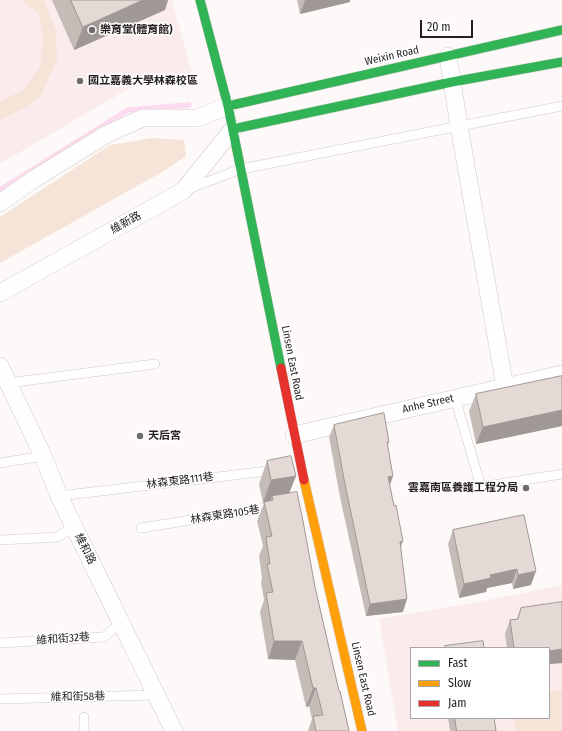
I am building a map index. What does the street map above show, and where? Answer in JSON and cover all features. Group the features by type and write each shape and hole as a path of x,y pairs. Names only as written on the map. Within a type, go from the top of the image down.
{"main road":[{"name":"Linsen East Road","path":"200,0 233,129 294,434 294,468 306,502 362,731"},
{"name":"Weixin Road","path":"228,106 562,30"},
{"path":"233,129 452,82 562,62"}],"street":[{"path":"448,56 505,387"},
{"path":"0,203 34,179 107,134 143,118 198,118 228,106"},
{"name":"維新路","path":"0,293 183,191 233,129"},
{"name":"維和路","path":"0,366 43,456 59,496 174,731"},
{"name":"Anhe Street","path":"294,434 562,374"}],"lane":[{"path":"183,191 241,169 562,106"},
{"path":"8,383 155,364"},
{"path":"455,398 481,486 562,474"},
{"path":"0,463 43,456"},
{"name":"林森東路111巷","path":"59,496 294,468"},
{"name":"林森東路105巷","path":"141,528 279,506"},
{"path":"0,540 58,537 74,526"},
{"name":"維和街32巷","path":"0,643 104,637 121,623"},
{"name":"維和街58巷","path":"0,699 156,696"},
{"name":"維和街58巷","path":"84,717 84,731"}],"shaded area":[{"name":"國立嘉義大學林森校區","path":"0,0 172,0 192,73 128,89 0,164"},
{"path":"21,0 44,0 56,30 57,60 40,97 25,108 0,120 0,101 22,91 40,67 43,36 38,13"},
{"path":"152,138 184,140 186,156 164,171 0,263 0,217 110,145"},
{"path":"562,585 562,731 398,731 379,619 499,598"},
{"path":"562,690 562,731 516,731 514,719 550,719 550,692"}],"building":[{"path":"71,0 143,0 83,27"},
{"path":"562,376 562,410 483,427 476,394"},
{"path":"384,413 393,476 388,477 394,506 396,505 403,541 400,542 407,599 370,604 334,425"},
{"path":"291,456 296,476 271,480 267,461"},
{"path":"297,492 315,587 349,731 316,731 313,716 323,715 316,688 313,688 302,641 274,641 266,593 273,592 267,564 270,564 266,537 272,536 264,502 273,500 272,496"},
{"path":"524,515 536,571 518,575 517,569 490,575 491,578 464,584 453,530"},
{"path":"562,602 562,649 550,651 550,647 514,647 510,620 518,619 521,608"},
{"path":"483,641 484,647 446,647"},
{"path":"455,719 494,719 496,731 457,731"}],"waterway":[{"path":"0,190 128,110 189,105"}],"traffic: fast":[{"path":"200,0 228,106 281,368"},
{"path":"228,106 562,30"},
{"path":"233,129 452,82 562,62"}],"traffic: slow":[{"path":"304,480 362,731"}],"traffic: jam":[{"path":"281,368 304,480"}],"place":[{"name":"樂育堂(體育館)","path":"92,30"},
{"name":"國立嘉義大學林森校區","path":"80,81"},
{"name":"天后宮","path":"140,436"},
{"name":"雲嘉南區養護工程分局","path":"526,488"}]}
